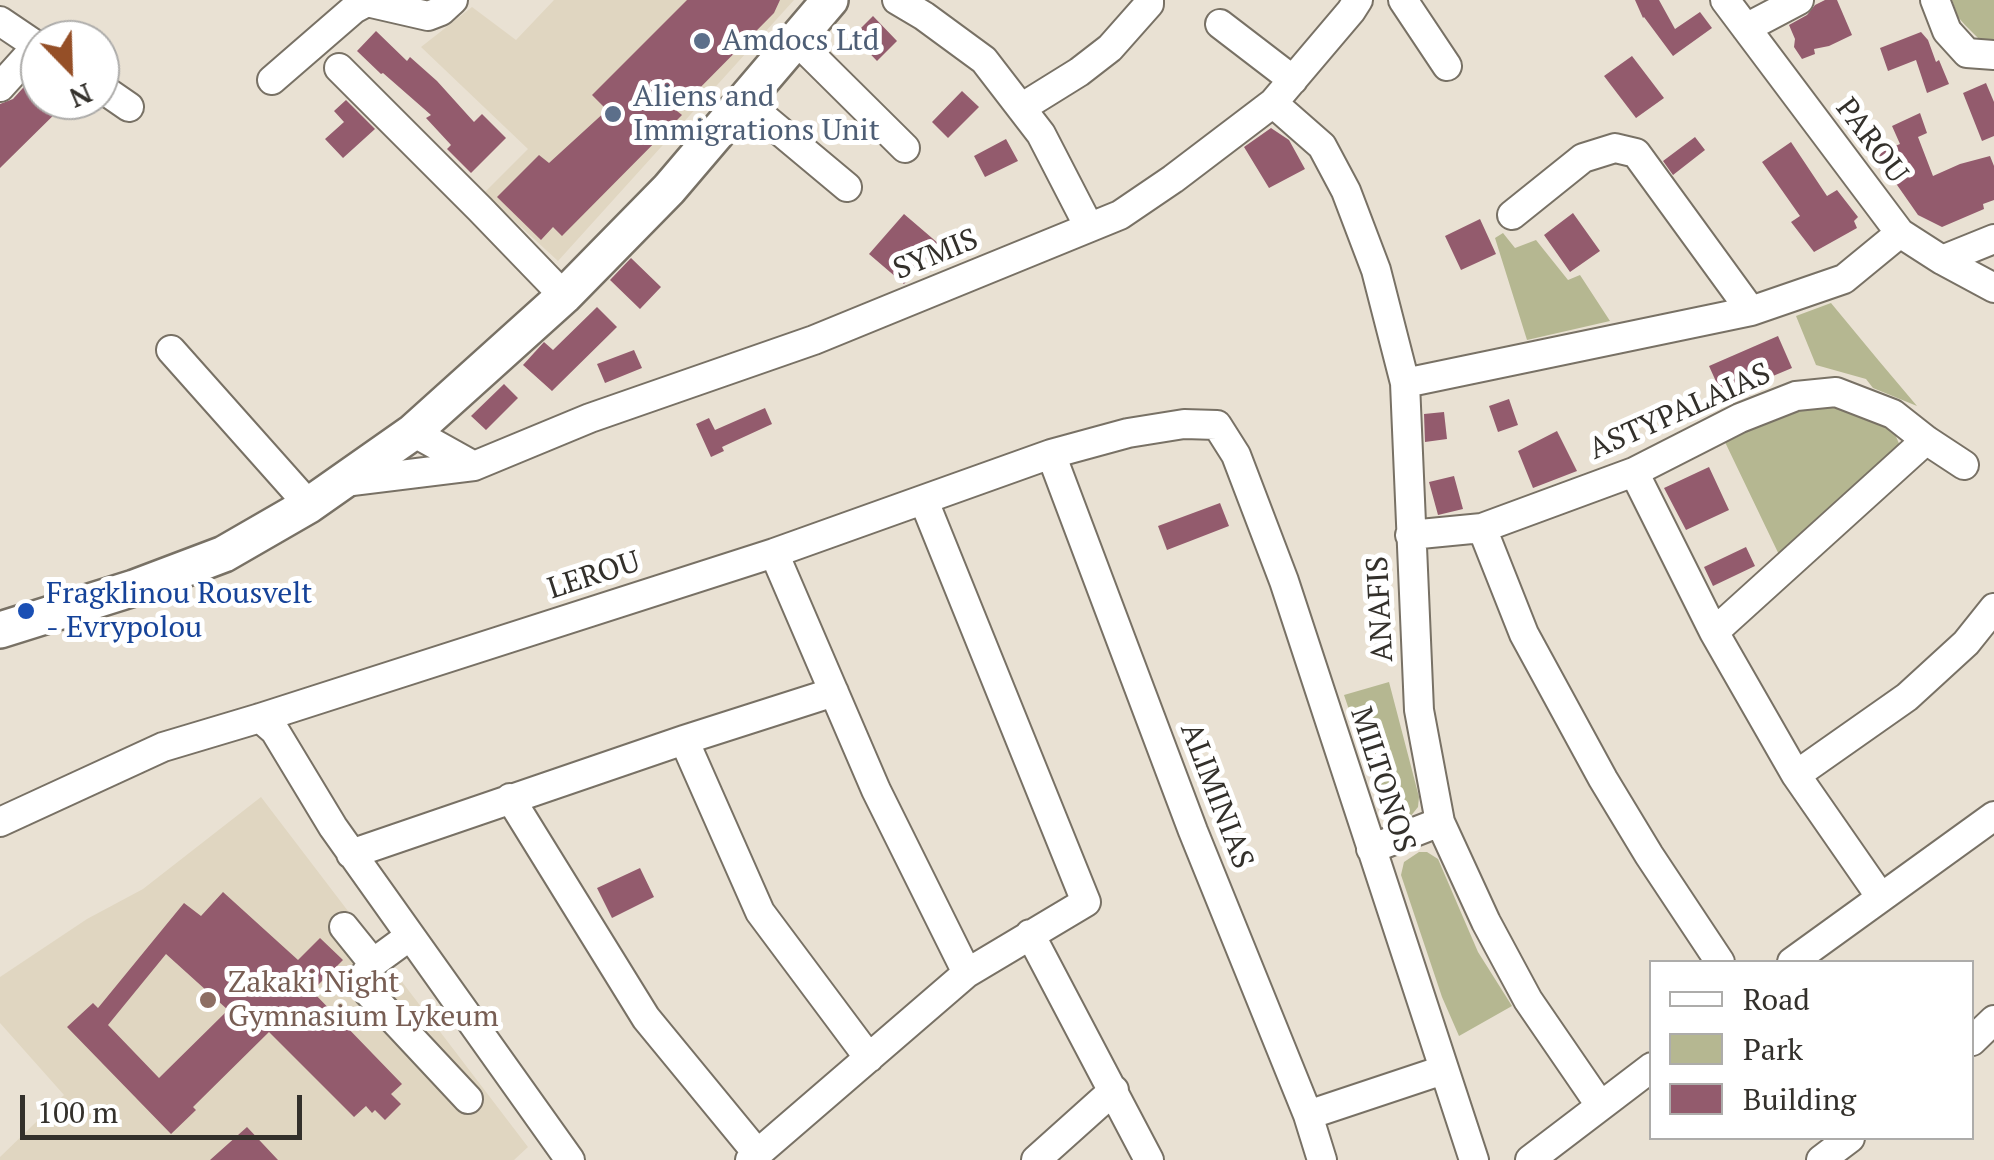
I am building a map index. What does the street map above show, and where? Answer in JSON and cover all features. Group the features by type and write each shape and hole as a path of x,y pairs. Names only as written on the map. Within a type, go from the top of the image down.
{"main road":[{"path":"0,630 134,588 224,554 308,505 413,432 564,296 669,189 830,0"}],"street":[{"path":"272,80 366,2 428,16 453,0"},
{"path":"897,0 984,60 1041,134 1090,227"},
{"path":"1021,108 1080,72 1110,48 1150,0"},
{"name":"SYMIS","path":"343,482 474,466 590,418 814,340 1120,215 1274,102 1358,0"},
{"path":"1403,0 1447,66"},
{"name":"PAROU","path":"1725,0 1900,234 1994,288"},
{"path":"1746,28 1799,0"},
{"path":"1934,0 1947,31 1968,52 1994,55"},
{"path":"1220,24 1293,80"},
{"path":"796,40 905,148"},
{"path":"0,87 20,66"},
{"path":"339,68 564,296"},
{"path":"120,101 129,107"},
{"path":"744,101 846,187"},
{"name":"ANAFIS","path":"1274,102 1322,146 1346,191 1376,270 1405,383 1418,710 1440,822 1486,922 1528,1000 1600,1105"},
{"path":"1512,215 1583,158 1615,148 1636,153 1751,311"},
{"path":"1405,383 1751,311 1844,278 1900,234"},
{"path":"1942,260 1994,239"},
{"path":"170,350 308,505"},
{"name":"ASTYPALAIAS","path":"1410,535 1482,528 1634,472 1740,418 1796,396 1836,392 1893,414 1964,465"},
{"name":"LEROU","path":"0,822 163,747 774,553 1051,454 1128,433 1184,424 1217,425"},
{"name":"MILTONOS","path":"1217,425 1236,455 1284,581 1474,1160"},
{"path":"413,432 474,466"},
{"path":"1714,632 1926,440"},
{"name":"ALIMINIAS","path":"1051,454 1193,831 1308,1115 1322,1160"},
{"path":"1634,472 1714,632 1796,776 1880,896"},
{"path":"510,798 646,1018 754,1157 967,973 1086,902 924,500"},
{"path":"1482,528 1524,634 1603,779 1719,960"},
{"path":"774,553 876,790 967,973"},
{"path":"1796,776 1907,696 1966,642 1994,608"},
{"path":"351,854 834,692"},
{"path":"260,718 275,732 351,854 570,1160"},
{"path":"684,740 760,912 869,1058"},
{"path":"1795,960 1994,816"},
{"path":"1370,849 1440,822"},
{"path":"344,927 373,963"},
{"path":"1030,934 1149,1160"},
{"path":"410,936 373,963 364,984 468,1100"},
{"path":"1974,1039 1994,1020"},
{"path":"1530,1160 1649,1069"},
{"path":"1308,1115 1443,1070"},
{"path":"1036,1160 1114,1090"},
{"path":"1820,1160 1847,1140"}],"shaded area":[{"path":"554,0 794,0 558,261 484,193 528,149 421,47 472,7 516,40"},
{"name":"Zakaki Night Gymnasium Lykeum","path":"261,797 528,1147 514,1160 0,1160 64,1095 0,1023 0,977 87,919 143,889"}],"green space":[{"path":"1952,0 1994,0 1994,43 1981,41 1965,25"},
{"path":"1503,233 1515,248 1536,240 1568,280 1580,275 1610,321 1527,340 1495,238"},
{"path":"1831,303 1917,406 1873,388 1866,379 1816,365 1796,316"},
{"path":"1797,404 1848,405 1894,432 1901,448 1783,563 1724,440"},
{"path":"1389,682 1419,797 1418,807 1410,817 1399,820 1389,818 1383,810 1344,695"},
{"path":"1419,852 1438,859 1478,952 1512,1006 1459,1036 1401,875 1404,862"}],"building":[{"path":"687,0 780,0 774,13 677,111 682,115 562,236 553,227 541,240 497,197 539,155 549,163 607,110 592,95"},
{"path":"1635,0 1659,0 1675,29 1700,12 1712,28 1673,56 1643,18"},
{"path":"1825,0 1837,0 1852,35 1814,49 1815,54 1802,59 1794,47 1789,25"},
{"path":"873,16 897,41 877,61 853,36"},
{"path":"376,31 407,61 410,57 437,81 474,122 482,114 506,138 471,173 447,149 451,145 426,118 431,115 357,51"},
{"path":"1921,32 1949,84 1927,93 1916,60 1888,71 1880,48"},
{"path":"1632,56 1664,98 1636,118 1604,76"},
{"path":"1986,83 1994,102 1994,136 1982,141 1963,93"},
{"path":"20,91 20,120 49,120 0,168 0,104"},
{"path":"962,91 979,107 948,138 932,122"},
{"path":"346,100 375,129 343,158 325,139 344,122 334,111"},
{"path":"1920,113 1927,133 1918,137 1933,176 1990,156 1994,166 1994,200 1983,204 1984,209 1942,227 1918,215 1888,172 1879,169 1871,156 1900,144 1892,126"},
{"path":"1271,128 1289,140 1305,169 1269,188 1244,147"},
{"path":"1695,137 1705,150 1673,175 1663,161"},
{"path":"1006,139 1018,161 985,177 974,156"},
{"path":"1791,142 1827,196 1837,190 1858,217 1854,221 1857,228 1814,252 1791,222 1800,216 1762,162"},
{"path":"1573,213 1600,251 1570,272 1544,235"},
{"path":"904,214 939,244 904,284 869,254"},
{"path":"1480,219 1496,254 1461,270 1445,236"},
{"path":"631,258 661,287 640,309 610,280"},
{"path":"597,307 617,327 552,391 523,365 544,342 553,350"},
{"path":"1778,336 1792,368 1723,397 1709,366"},
{"path":"634,350 642,368 605,383 597,364"},
{"path":"504,384 518,398 486,430 471,416"},
{"path":"1509,399 1518,425 1498,432 1489,406"},
{"path":"765,408 772,424 722,447 724,451 711,457 696,424 709,418 715,430"},
{"path":"1444,412 1447,439 1425,442 1424,414"},
{"path":"1557,431 1577,471 1533,488 1518,451"},
{"path":"1709,467 1729,510 1686,530 1664,488"},
{"path":"1454,476 1463,509 1438,515 1429,482"},
{"path":"1220,503 1229,526 1167,550 1158,526"},
{"path":"1746,547 1755,566 1713,586 1704,567"},
{"path":"640,868 654,897 612,918 597,888"},
{"path":"223,892 298,960 320,938 343,960 312,991 402,1084 391,1094 401,1104 385,1120 366,1106 354,1117 269,1032 171,1134 67,1027 93,1003 98,1008 184,903 201,916","holes":["166,954 228,1010 159,1078 108,1025"]},
{"path":"247,1127 278,1160 210,1160"}],"place":[{"name":"Amdocs Ltd","path":"702,41"},
{"name":"Aliens and Immigrations Unit","path":"613,114"},
{"name":"Fragklinou Rousvelt - Evrypolou","path":"26,611"},
{"name":"Zakaki Night Gymnasium Lykeum","path":"208,1000"}]}
